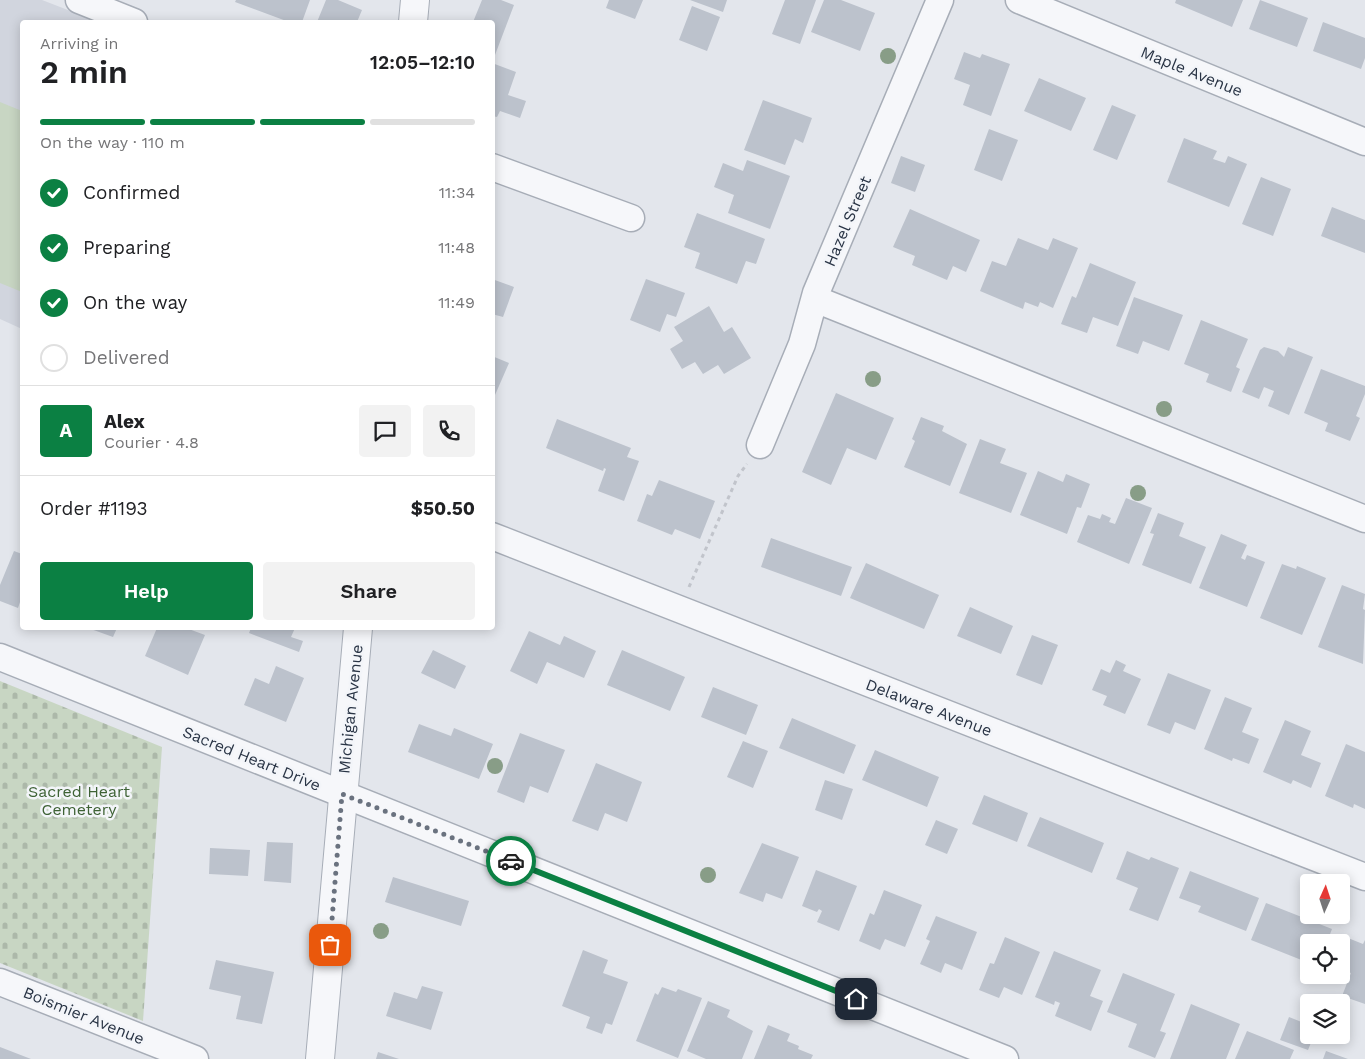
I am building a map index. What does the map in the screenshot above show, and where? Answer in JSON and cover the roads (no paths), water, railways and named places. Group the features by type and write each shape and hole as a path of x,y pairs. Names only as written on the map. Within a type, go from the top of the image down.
{"street":[{"path":"79,0 129,20"},
{"path":"413,20 415,0"},
{"name":"Hazel Street","path":"760,445 802,344 815,299 940,0"},
{"name":"Maple Avenue","path":"1019,0 1365,142"},
{"path":"495,168 632,218"},
{"path":"815,299 1365,519"},
{"name":"Delaware Avenue","path":"495,537 1365,877"},
{"name":"Michigan Avenue","path":"320,1059 358,630"},
{"name":"Sacred Heart Drive","path":"0,657 1005,1059"},
{"name":"Boismier Avenue","path":"0,982 195,1059"}],"park label":[{"name":"Sacred Heart Cemetery","path":"79,800"}]}
